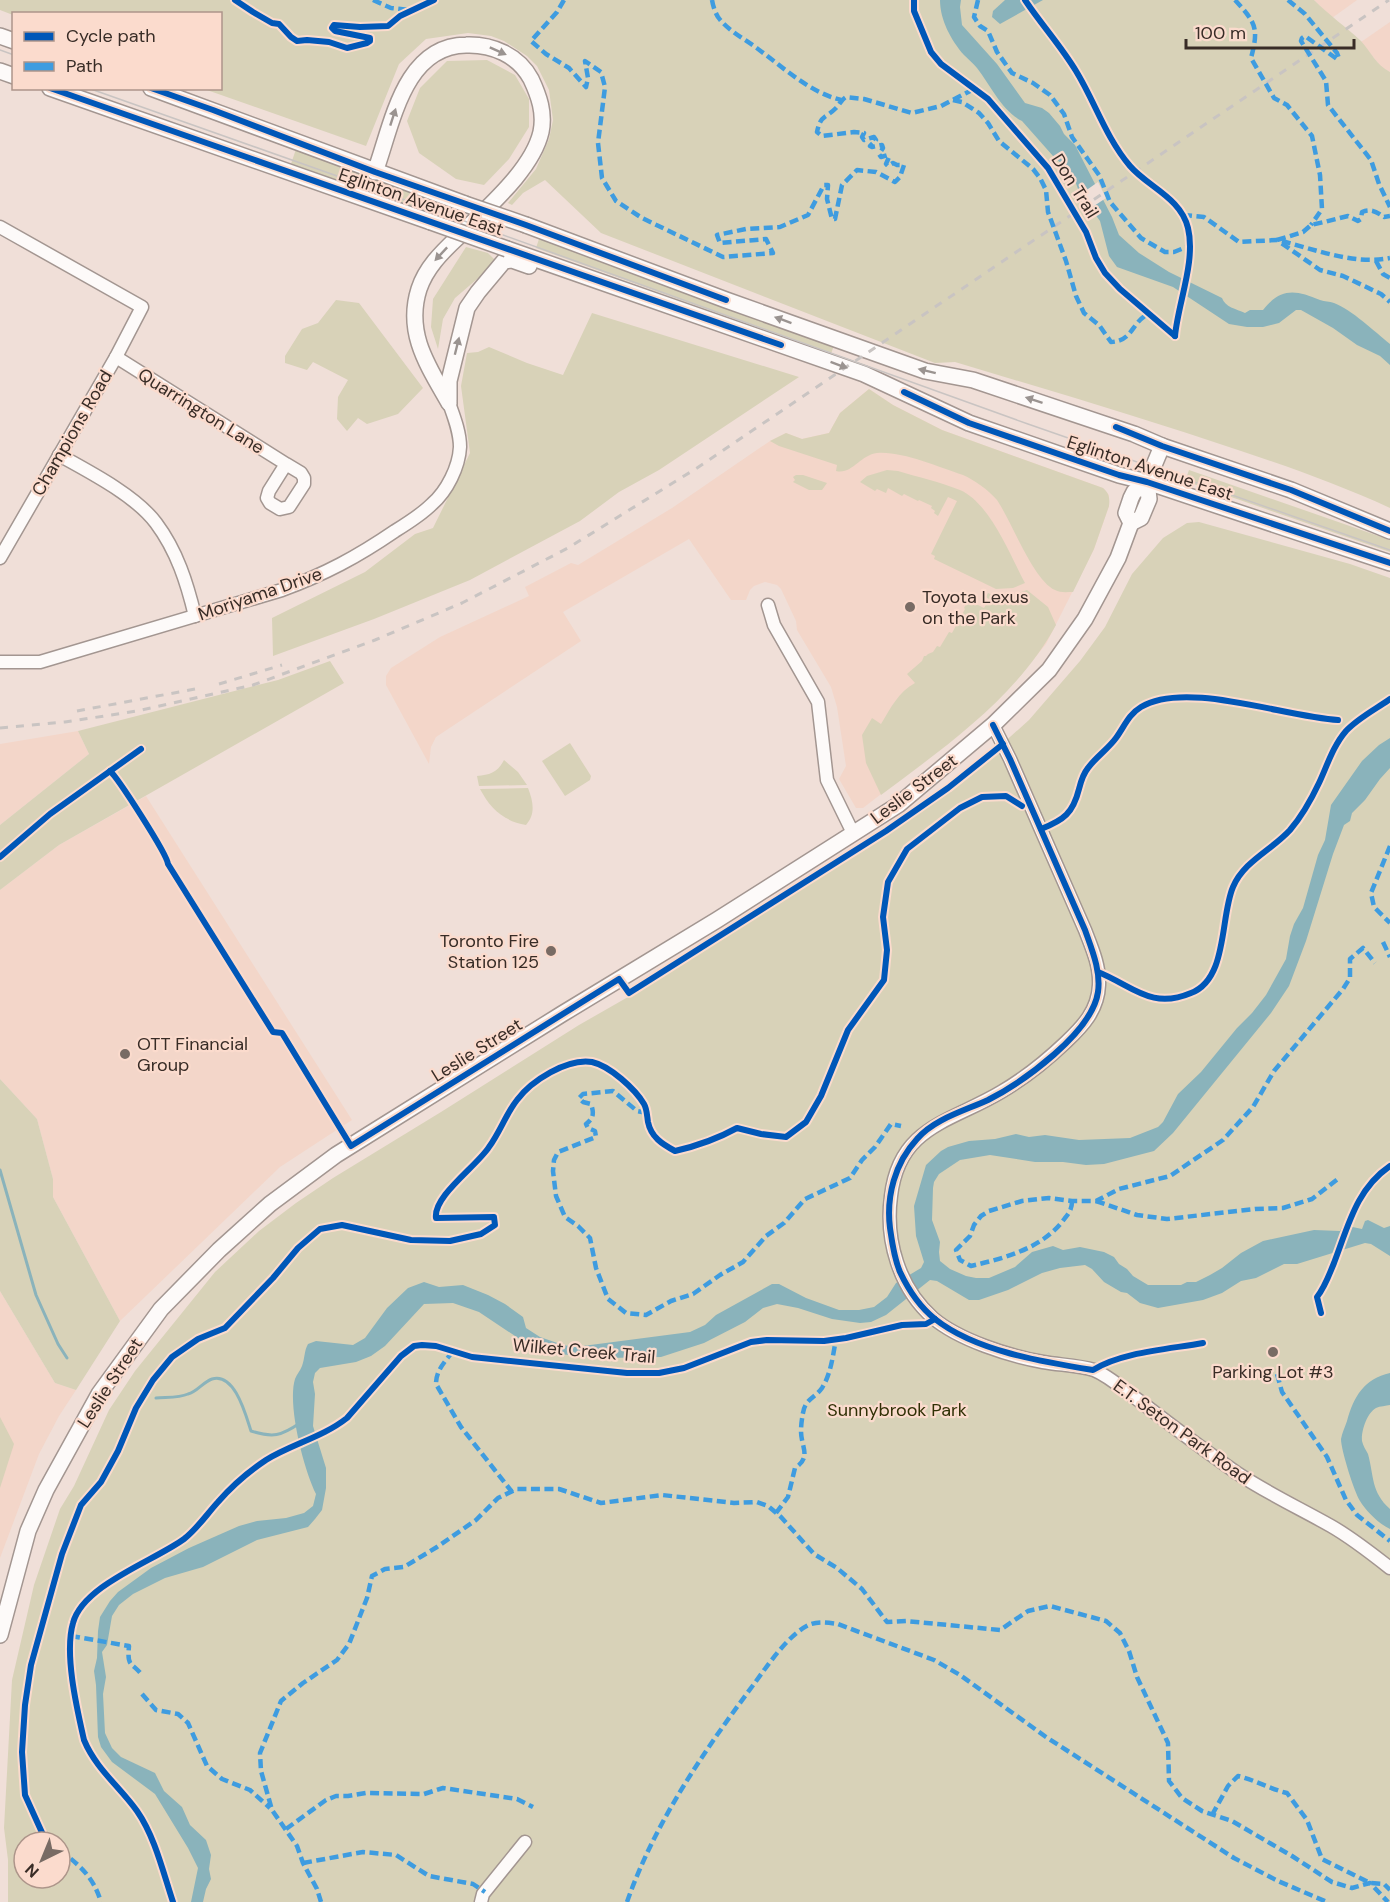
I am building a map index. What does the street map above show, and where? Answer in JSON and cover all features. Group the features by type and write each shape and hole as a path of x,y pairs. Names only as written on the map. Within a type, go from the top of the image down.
{"main road":[{"path":"375,172 397,104 408,80 427,58 441,50 463,45 481,45 496,49 509,57 528,75 541,103 541,132 536,145 520,172 427,270 415,303 415,333 419,346 430,371 449,403"},
{"name":"Eglinton Avenue East","path":"56,90 864,374 969,423 1119,475 1147,482 1390,563"},
{"name":"Eglinton Avenue East","path":"157,90 375,172 882,356 925,371 973,380 1090,418 1162,446 1291,490 1390,531"},
{"path":"449,403 448,381 467,308 504,261 512,260 599,287 648,298"},
{"name":"Leslie Street","path":"0,1635 28,1531 46,1490 99,1394 161,1309 219,1250 270,1204 336,1155 717,920 898,805 993,725 1049,670 1085,619 1118,558 1131,523 1141,518 1149,499 1147,482 1162,446"}],"street":[{"name":"Champions Road","path":"0,227 142,307 116,357 0,558"},
{"name":"Quarrington Lane","path":"116,357 286,464"},
{"name":"Moriyama Drive","path":"0,662 40,662 282,590 354,558 434,503 450,478 460,446 458,426 449,403"},
{"path":"59,455 132,499 156,522 177,556 188,586 195,616"},
{"path":"768,605 774,625 818,702 827,780 853,833"},
{"name":"E.T. Seton Park Road","path":"993,725 1085,930 1098,972 1098,991 1095,1004 1087,1020 1047,1060 1003,1091 929,1128 908,1150 896,1173 891,1194 889,1221 896,1260 903,1278 913,1294 935,1319 963,1336 1039,1362 1093,1370 1106,1377 1240,1475 1347,1535 1390,1568"},
{"path":"481,1902 483,1894 525,1842"}],"shaded area":[{"path":"1314,0 1357,0 1332,18"},
{"path":"1390,22 1390,72 1382,68 1361,42"},
{"path":"869,389 893,405 942,430 1103,488 1109,495 1109,506 1094,549 1046,644 1020,676 964,730 863,808 856,808 839,779 846,766 837,707 831,687 797,630 796,621 781,589 777,585 765,582 754,586 746,600 731,600 689,539 563,612 581,641 436,737 431,747 429,764 386,685 386,676 391,668 440,637 529,596 525,587 571,563 578,565 672,508 770,441 786,433 802,439 829,433 840,413"},
{"path":"78,731 89,754 0,825 0,744"},
{"path":"146,796 352,1120 280,1167 120,1321 53,1197 53,1179 37,1119 0,1079 0,890 59,845"},
{"path":"0,1291 55,1383 76,1390 39,1454 0,1558"}],"green space":[{"path":"0,0 1314,0 1361,41 1377,62 1390,72 1390,508 1298,471 1099,405 955,362 935,363 601,233 545,180 523,193 512,205 508,203 536,169 549,139 553,120 549,90 537,66 527,56 504,41 491,36 468,33 426,39 399,64 366,146 207,90 222,90 222,12 12,12 12,15 0,10"},
{"path":"487,60 515,75 529,99 529,127 509,159 484,185 456,179 419,153 407,121 420,88 447,61"},
{"path":"296,149 420,195 416,208 291,164"},
{"path":"539,239 834,345 831,354 536,248"},
{"path":"466,247 488,253 497,262 455,298 443,319 438,349 431,327 433,299"},
{"path":"336,300 359,303 423,388 398,414 367,424 358,418 347,431 337,419 338,397 348,380 313,362 307,370 285,363 285,356 302,329 318,323"},
{"path":"592,313 799,377 659,470 619,492 580,521 470,580 374,619 273,656 272,618 365,572 415,534 433,528 470,453 461,386 467,353 478,352 489,347 563,375"},
{"path":"869,389 893,405 942,430 1103,488 1109,496 1109,506 1094,549 1073,592 1057,591 1047,584 1031,563 997,500 968,477 920,460 887,453 871,455 852,468 836,471 837,465 770,441 786,433 802,439 829,433 840,413"},
{"path":"887,470 945,484 971,497 990,518 1025,583 1013,588 996,589 934,559 935,556 931,554 957,501 948,497 938,516 931,508 932,506 919,500 904,494 902,496 888,488 886,493 877,489 875,491 860,482 867,476"},
{"path":"1189,470 1390,540 1390,552 1185,481"},
{"path":"796,475 827,483 822,490 809,490 793,482 795,480 793,477"},
{"name":"Sunnybrook Park","path":"1199,522 1350,564 1390,578 1390,1902 8,1902 8,1860 4,1828 12,1680 34,1585 60,1509 74,1486 109,1410 135,1371 215,1272 259,1231 333,1178 628,997 795,891 912,816 981,763 1029,720 1080,661 1105,627 1132,574 1163,538 1187,523"},
{"path":"1027,590 1048,607 1056,625 1040,651 1021,675 978,719 881,795 866,763 862,735 872,718 881,724 899,696 915,683 907,674 922,661 924,656 933,652 937,646 940,647 949,632 952,633 968,600 984,608 989,599 986,597 988,593 1003,596"},
{"path":"330,661 344,683 59,845 0,890 0,825 89,754 78,731 278,680"},
{"path":"570,743 591,776 590,780 565,796 542,761"},
{"path":"504,760 518,772 527,785 479,786 477,776 493,772"},
{"path":"528,788 533,807 526,825 498,813 480,789"},
{"path":"0,1079 37,1119 53,1179 53,1197 120,1321 76,1390 55,1383 0,1291"},
{"path":"0,1417 14,1444 0,1488"}],"water":[{"path":"940,0 961,0 962,25 997,64 1025,103 1042,108 1049,113 1075,145 1119,235 1139,253 1245,313 1250,310 1263,310 1276,297 1289,293 1304,294 1341,306 1390,344 1390,365 1380,356 1357,345 1301,310 1296,310 1279,323 1263,327 1229,324 1173,287 1117,267 1109,256 1100,221 1080,194 1072,173 1053,156 1022,121 1008,111 977,68 959,49 944,22"},
{"path":"1005,0 1043,0 1000,24 992,17 993,11"},
{"path":"1390,738 1390,768 1352,813 1350,821 1344,825 1289,986 1271,1013 1173,1133 1154,1151 1104,1164 1035,1162 990,1155 960,1160 939,1174 934,1182 932,1220 940,1242 940,1261 950,1269 976,1278 989,1278 1015,1267 1032,1252 1053,1246 1063,1250 1080,1247 1104,1252 1114,1257 1133,1276 1148,1285 1181,1285 1196,1282 1210,1275 1263,1241 1314,1230 1340,1231 1343,1225 1362,1229 1365,1221 1368,1220 1384,1228 1390,1226 1390,1256 1371,1244 1365,1243 1297,1264 1284,1264 1256,1278 1241,1281 1222,1293 1203,1300 1158,1308 1140,1303 1127,1293 1104,1282 1085,1265 1042,1273 1008,1290 979,1300 969,1300 937,1281 930,1280 886,1315 871,1322 860,1323 832,1319 777,1304 763,1308 745,1322 704,1343 661,1357 607,1358 558,1354 527,1344 479,1312 453,1303 424,1304 385,1346 371,1356 356,1362 320,1368 315,1373 313,1426 326,1468 326,1488 322,1510 308,1527 257,1540 203,1567 165,1578 133,1594 119,1605 112,1616 107,1645 102,1652 106,1677 103,1694 105,1733 112,1748 121,1757 155,1773 164,1791 182,1807 190,1825 206,1840 211,1855 209,1869 211,1879 203,1902 191,1902 198,1868 188,1848 155,1794 112,1762 101,1747 98,1737 94,1671 100,1617 118,1592 151,1568 189,1548 239,1526 257,1521 286,1518 304,1513 313,1506 316,1494 302,1454 293,1405 295,1379 302,1366 308,1344 316,1341 353,1345 365,1338 387,1308 408,1288 424,1282 439,1287 463,1285 488,1295 523,1317 526,1328 540,1337 575,1347 690,1332 772,1284 779,1284 806,1298 839,1310 874,1307 887,1297 896,1283 921,1268 924,1262 916,1236 914,1206 926,1165 941,1151 969,1141 995,1139 1016,1134 1079,1140 1130,1138 1158,1127 1163,1122 1178,1094 1201,1072 1266,995 1286,959 1290,936 1303,908 1318,855 1325,840 1331,805 1362,761"},
{"path":"1390,1373 1390,1405 1373,1410 1365,1423 1362,1441 1368,1454 1376,1490 1390,1509 1390,1529 1373,1517 1360,1501 1348,1470 1341,1439 1353,1404 1361,1390 1373,1380"}],"pier":[{"path":"1098,182 1106,198 1088,210 1078,196"}],"waterway":[{"path":"0,1170 36,1295 58,1344 67,1358"},
{"path":"156,1398 184,1395 209,1380 220,1379 233,1388 243,1406 251,1431 271,1435 287,1431 300,1423"}],"tram line":[{"path":"0,50 12,54"},
{"path":"94,90 1028,424 1390,550"}],"railway":[{"path":"0,728 65,722 137,711 253,685 375,640 462,603 568,548 697,468 1389,0"},
{"path":"219,684 282,665"},
{"path":"77,711 195,689"}],"marked path":[{"path":"373,0 391,8 410,10"},
{"path":"564,0 557,12 531,41 546,54 569,68 586,87 588,78 585,61 601,72 605,87 598,143 602,178 616,201 642,218 723,257 773,253 766,239 720,243 717,235 746,229 780,227 808,215 824,185 828,185 827,199 832,219 835,219 842,185 857,170 876,172 895,182 900,177 904,165 893,163 888,166 886,164 888,155 881,157 879,154 883,148 882,145 870,146 876,140 874,137 864,140 862,137 864,133 822,136 817,132 822,119 843,99 846,97 864,99 912,113 941,106 976,88"},
{"path":"712,0 718,17 732,31 808,85 841,100"},
{"path":"978,0 974,17 980,26 988,31 997,52 1012,73 1033,83 1050,95 1064,114 1072,137 1099,175 1110,202 1141,238 1165,252 1174,252 1189,246"},
{"path":"1235,0 1254,26 1255,40 1251,58 1274,98 1287,105 1312,136 1320,175 1322,209 1311,225"},
{"path":"1288,0 1305,14 1337,53 1339,58 1337,59 1305,36 1302,38 1301,41 1326,81 1328,105 1371,160 1390,207"},
{"path":"953,100 962,102 979,113 999,141 1033,169 1040,178 1046,190 1048,212 1076,296 1084,313 1099,325 1111,342 1128,335 1148,314"},
{"path":"1277,240 1303,232 1311,225 1348,216 1358,221 1361,219 1362,212 1368,210 1384,217 1390,216"},
{"path":"1183,215 1204,217 1239,242 1277,240 1320,270 1343,276 1381,294 1390,302"},
{"path":"1282,241 1349,258 1363,260 1390,258"},
{"path":"1376,261 1383,274 1390,278"},
{"path":"1390,846 1371,893 1374,907 1390,923"},
{"path":"1383,942 1390,957"},
{"path":"1072,1201 1069,1212 1056,1228 1035,1244 1010,1255 971,1266 960,1260 956,1250 970,1236 981,1216 989,1211 1022,1201 1049,1198 1096,1201 1119,1189 1170,1176 1223,1140 1253,1107 1274,1071 1343,989 1350,978 1350,959 1363,948 1375,963"},
{"path":"647,1113 637,1111 613,1091 583,1094 579,1098 591,1104 593,1110 593,1115 586,1124 588,1128 595,1131 596,1137 558,1152 554,1160 553,1171 556,1196 565,1217 590,1238 596,1268 608,1299 626,1313 646,1315 671,1301 693,1294 743,1262 766,1236 784,1223 805,1199 850,1178 891,1124 901,1126"},
{"path":"1096,1201 1137,1215 1167,1219 1283,1208 1312,1199 1339,1178"},
{"path":"776,1513 788,1497 795,1468 803,1460 801,1431 804,1408 828,1377 836,1339"},
{"path":"453,1351 439,1370 436,1384 461,1427 512,1492"},
{"path":"1277,1374 1282,1392 1327,1457 1346,1500 1357,1515 1390,1541"},
{"path":"321,1902 297,1846 272,1810 261,1771 260,1753 281,1701 337,1660 349,1644 367,1598 372,1576 385,1569 404,1567 476,1520 498,1498 517,1489 559,1489 601,1503 662,1495 734,1503 757,1502 768,1506 814,1554 837,1568 862,1589 887,1622 906,1621 1000,1630 1028,1611 1050,1606 1106,1621 1120,1633 1129,1651 1137,1677 1168,1743 1169,1781 1182,1798 1202,1811 1232,1821 1332,1882 1352,1888 1370,1883 1388,1902"},
{"path":"627,1902 638,1872 666,1816 717,1735 787,1642 803,1628 821,1622 838,1624 934,1660 960,1675 1046,1737 1234,1858 1278,1881 1327,1902"},
{"path":"71,1636 129,1646 129,1661 142,1675"},
{"path":"142,1694 156,1710 178,1714 188,1723 207,1766 222,1779 250,1790 270,1808"},
{"path":"1212,1815 1228,1786 1238,1776 1287,1793 1307,1820 1322,1859 1370,1883 1384,1884 1390,1890"},
{"path":"286,1829 326,1800 336,1796 366,1793 424,1794 443,1788 517,1799 533,1807"},
{"path":"303,1863 363,1852 396,1855 429,1876 473,1884 485,1892"},
{"path":"72,1859 94,1885 101,1902"}],"cycle path":[{"path":"235,0 272,23 279,24 297,41 329,42 347,48 367,43 370,38 335,31 332,28 334,25 388,26 400,16 434,0"},
{"name":"Don Trail","path":"914,0 914,11 931,52 941,64 988,99 1048,168 1086,232 1096,258 1105,273 1120,289 1175,336"},
{"path":"1025,0 1076,71 1107,132 1130,166 1171,201 1184,218 1188,228 1190,254 1175,336"},
{"path":"56,90 781,345"},
{"path":"157,90 726,300"},
{"path":"904,392 969,423 1119,475 1147,482 1390,563"},
{"path":"1116,427 1162,446 1291,490 1390,531"},
{"path":"1041,829 1062,819 1070,810 1086,770 1113,742 1133,713 1141,707 1160,700 1183,697 1209,698 1338,720"},
{"path":"1098,972 1153,998 1177,998 1203,986 1217,961 1229,900 1238,878 1251,863 1290,830 1306,808 1334,750 1346,731 1390,699"},
{"path":"993,725 1085,930 1097,968 1098,992 1093,1008 1083,1024 1054,1055 1003,1092 932,1126 909,1148 898,1169 889,1204 890,1228 898,1267 915,1297 935,1319 970,1339 1010,1354 1093,1370 1131,1355 1203,1343"},
{"path":"110,771 142,816 168,864 273,1032 282,1033 351,1146 619,979 629,993 886,831 948,788 1003,744"},
{"path":"0,857 50,814 141,749"},
{"path":"41,1830 25,1795 22,1752 25,1705 31,1665 62,1554 81,1505 101,1482 118,1451 136,1408 153,1380 172,1357 198,1339 225,1328 298,1248 320,1229 342,1225 411,1240 450,1241 481,1234 495,1225 494,1217 436,1218 437,1209 448,1191 489,1147 513,1105 523,1093 531,1085 561,1067 592,1062 614,1073 644,1104 649,1127 654,1136 675,1151 707,1142 737,1128 786,1137 806,1122 821,1096 848,1030 884,980 887,950 883,917 888,882 907,849 960,808 982,797 1006,796 1022,806"},
{"path":"1321,1313 1317,1297 1329,1276 1361,1197 1378,1175 1390,1166"},
{"name":"Wilket Creek Trail","path":"173,1902 158,1855 143,1821 95,1760 84,1740 71,1665 73,1623 79,1609 90,1597 121,1575 184,1539 229,1490 253,1469 276,1454 338,1425 347,1418 401,1356 414,1346 436,1346 472,1357 627,1373 659,1373 684,1368 751,1342 824,1341 902,1325 926,1324 935,1319"}],"place":[{"name":"Toyota Lexus on the Park","path":"910,607"},
{"name":"Toronto Fire Station 125","path":"551,951"},
{"name":"OTT Financial Group","path":"125,1054"},
{"name":"Parking Lot #3","path":"1273,1352"}]}
